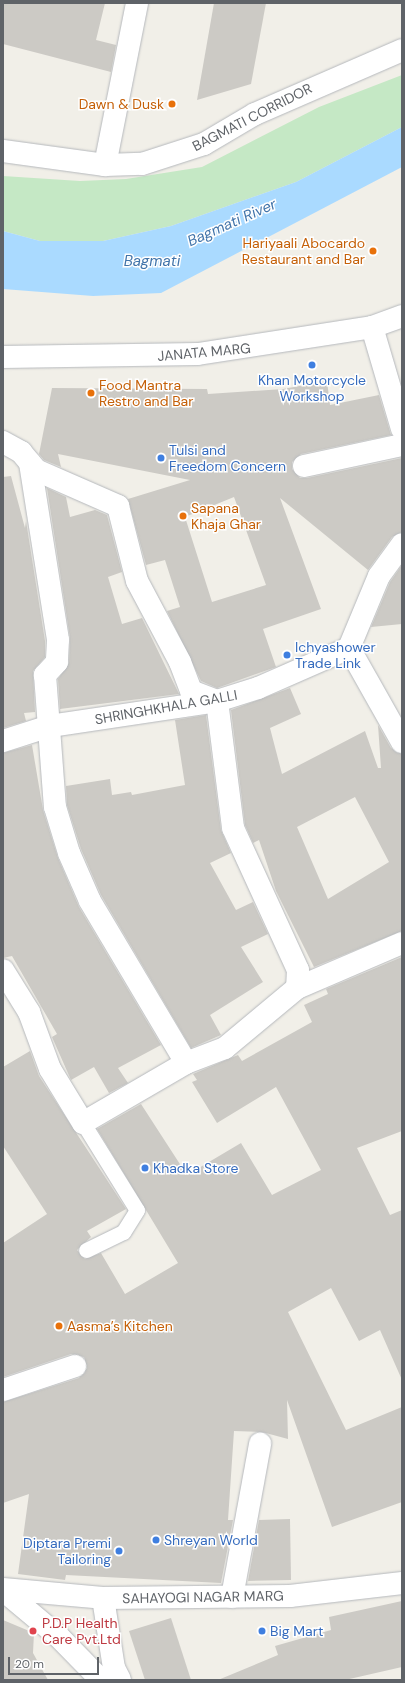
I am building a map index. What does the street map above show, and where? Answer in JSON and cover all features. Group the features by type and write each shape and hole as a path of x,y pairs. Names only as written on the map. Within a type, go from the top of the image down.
{"street":[{"path":"105,165 137,3"},
{"name":"BAGMATI CORRIDOR","path":"3,151 105,165 142,164 204,144 254,114 402,50"},
{"name":"JANATA MARG","path":"3,357 198,354 372,327 402,316"},
{"path":"372,327 402,429"},
{"path":"3,442 21,452 36,470 68,487 118,506 138,581 180,662 191,692 217,701 233,828 298,970 297,988"},
{"path":"304,466 402,445"},
{"path":"30,463 58,640 57,662 45,675 55,807 69,854 90,902 186,1063"},
{"path":"402,544 379,576 349,648 402,742"},
{"name":"SHRINGHKHALA GALLI","path":"3,741 50,726 217,701 258,688 349,648"},
{"path":"3,970 29,1012 50,1069 83,1123 186,1063 225,1048 297,988 402,943"},
{"path":"3,1390 75,1366"},
{"path":"232,1597 260,1444"},
{"name":"SAHAYOGI NAGAR MARG","path":"3,1590 103,1598 290,1596 402,1583"},
{"path":"3,1590 60,1637 101,1680"},
{"path":"103,1598 114,1668 120,1680"}],"lane":[{"path":"83,1123 137,1210 123,1232 86,1250"}],"green space":[{"path":"402,75 402,127 296,182 171,226 103,241 40,241 3,231 3,176 80,181 126,179 202,167 319,107"}],"water":[{"name":"Bagmati","path":"402,127 402,167 161,293 93,296 3,289 3,231 40,241 103,241 171,226 296,182"}],"building":[{"path":"3,3 105,3 96,40 116,45 111,72 3,44"},
{"path":"214,3 266,3 251,84 197,100"},
{"path":"327,381 330,405 379,395 391,435 301,454 292,462 292,469 300,478 307,478 402,458 402,532 392,537 368,570 280,498 321,609 263,629 276,667 217,688 201,681 167,611 180,607 165,560 146,565 128,499 190,480 58,454 61,467 44,460 39,454 52,388 207,389 208,394 283,389","holes":["234,497 266,585 212,602 185,517"]},
{"path":"11,476 25,528 26,521 45,641 45,657 33,671 35,712 24,713 26,721 3,728 3,477"},
{"path":"47,488 66,497 70,517 95,510 107,515 122,572 108,577 122,624 142,618 179,694 60,709 58,679 69,663 70,638"},
{"path":"402,565 402,624 371,627 390,582"},
{"path":"290,688 301,714 270,728 282,774 365,731 378,768 381,768 378,725 391,748 402,754 402,931 314,967 276,891 259,840 253,843 245,825 231,710","holes":["355,797 389,862 328,899 297,827"]},
{"path":"206,715 221,830 231,853 210,863 236,910 253,902 268,934 241,947 263,982 210,1015 221,1035 191,1048 101,895 81,849 67,805 66,786 110,779 112,795 131,792 132,795 185,785 175,720"},
{"path":"32,745 43,810 58,858 79,907 161,1045 118,1068 128,1083 109,1093 94,1067 71,1080 52,1037 57,1034 12,956 3,958 3,753"},
{"path":"402,957 402,1131 357,1148 390,1215 402,1210 402,1380 380,1330 359,1341 331,1288 288,1312 346,1430 402,1407 402,1502 332,1527 287,1400 288,1439 262,1432 234,1431 228,1520 233,1520 221,1583 66,1575 65,1580 18,1574 29,1494 3,1503 3,1402 79,1378 87,1368 84,1357 71,1354 3,1377 3,1243 47,1214 3,1146 3,1067 30,1051 39,1076 126,1209 87,1231 91,1237 77,1250 85,1259 101,1253 125,1294 178,1263 97,1129 141,1104 187,1175 241,1143 272,1195 321,1170 276,1087 217,1123 192,1082 197,1080 193,1074 238,1055 242,1061 312,1022 304,1005 328,994 326,989"},
{"path":"290,1519 291,1580 248,1581 259,1520"},
{"path":"402,1601 402,1667 345,1680 218,1680 278,1655 275,1646 331,1630 329,1617"},
{"path":"171,1618 191,1680 145,1680 129,1631"},
{"path":"3,1620 34,1633 33,1653 48,1680 3,1680"}],"place":[{"name":"Dawn & Dusk","path":"172,104"},
{"name":"Hariyaali Abocardo Restaurant and Bar","path":"373,251"},
{"name":"Khan Motorcycle Workshop","path":"312,365"},
{"name":"Food Mantra Restro and Bar","path":"91,393"},
{"name":"Tulsi and Freedom Concern","path":"161,458"},
{"name":"Sapana Khaja Ghar","path":"183,516"},
{"name":"Ichyashower Trade Link","path":"287,655"},
{"name":"Khadka Store","path":"145,1168"},
{"name":"Aasma’s Kitchen","path":"59,1326"},
{"name":"Shreyan World","path":"156,1540"},
{"name":"Diptara Premi Tailoring","path":"119,1551"},
{"name":"P.D.P Health Care Pvt.Ltd","path":"33,1631"},
{"name":"Big Mart","path":"262,1631"}],"water label":[{"name":"Bagmati River","path":"232,223"}]}
